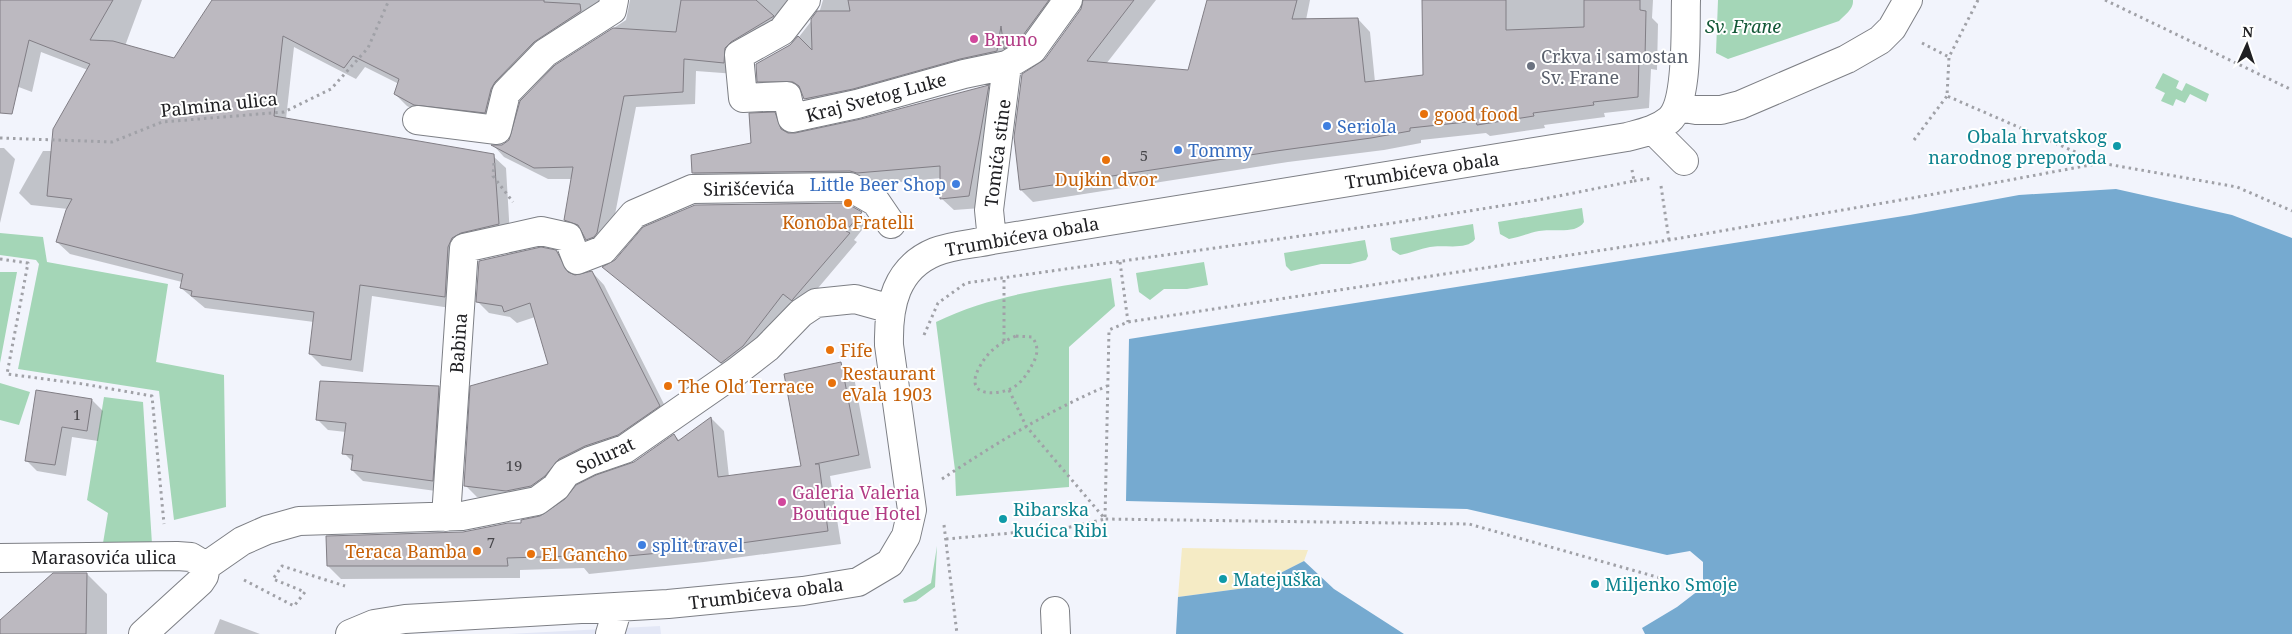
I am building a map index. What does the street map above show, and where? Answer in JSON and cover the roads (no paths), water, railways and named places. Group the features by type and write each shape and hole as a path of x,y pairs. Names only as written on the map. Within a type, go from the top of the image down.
{"street":[{"path":"417,120 497,130 506,93 545,53 612,10 614,0"},
{"name":"Kraj Svetog Luke","path":"806,0 782,31 738,55 743,98 787,96 792,118 857,104 964,74 1007,65"},
{"path":"1007,65 1032,50 1068,0"},
{"path":"1686,0 1684,65 1678,107 1696,110 1721,110 1740,105 1847,59 1880,40 1892,28 1908,0"},
{"name":"Tomića stine","path":"992,240 989,210 1007,65"},
{"name":"Trumbićeva obala","path":"350,634 374,624 405,619 618,607 803,591 858,582 890,564 906,536 912,510 889,345 891,309 898,285 911,266 936,252 992,240 1627,136 1653,130 1670,119 1678,107"},
{"path":"1653,130 1684,161"},
{"name":"Sirišćevića","path":"541,231 568,237 577,260 603,250 634,214 692,190 776,188 850,187 876,202 891,224"},
{"name":"Babina","path":"446,517 464,248 541,231"},
{"name":"Solurat","path":"206,566 242,541 266,530 299,521 446,517 537,501 556,487 566,473 590,461 625,449 728,377 767,348 801,313 816,303 855,299 891,309"},
{"name":"Marasovića ulica","path":"0,558 177,556 200,561 206,566"},
{"path":"143,634 200,582 204,576 206,566"},
{"path":"610,634 618,607"}],"water":[{"path":"2116,189 2232,215 2292,238 2292,634 1645,634 1642,628 1677,607 1703,587 1703,562 1690,551 1667,555 1467,509 1126,501 1129,339 1910,215 2019,195"},
{"path":"1304,561 1334,589 1404,634 1176,634 1178,597 1253,587"}],"place":[{"name":"Bruno","path":"974,39"},
{"name":"Crkva i samostan Sv. Frane","path":"1531,66"},
{"name":"good food","path":"1424,114"},
{"name":"Seriola","path":"1327,126"},
{"name":"Obala hrvatskog narodnog preporoda","path":"2117,146"},
{"name":"Tommy","path":"1178,150"},
{"name":"Dujkin dvor","path":"1106,160"},
{"name":"Little Beer Shop","path":"956,184"},
{"name":"Konoba Fratelli","path":"848,203"},
{"name":"Fife","path":"830,350"},
{"name":"Restaurant eVala 1903","path":"832,383"},
{"name":"The Old Terrace","path":"668,386"},
{"name":"Galeria Valeria Boutique Hotel","path":"782,502"},
{"name":"Ribarska kućica Ribi","path":"1003,519"},
{"name":"split.travel","path":"642,545"},
{"name":"Teraca Bamba","path":"477,551"},
{"name":"El Gancho","path":"531,554"},
{"name":"Matejuška","path":"1223,579"},
{"name":"Miljenko Smoje","path":"1595,584"}],"park label":[{"name":"Sv. Frane","path":"1743,26"}]}
